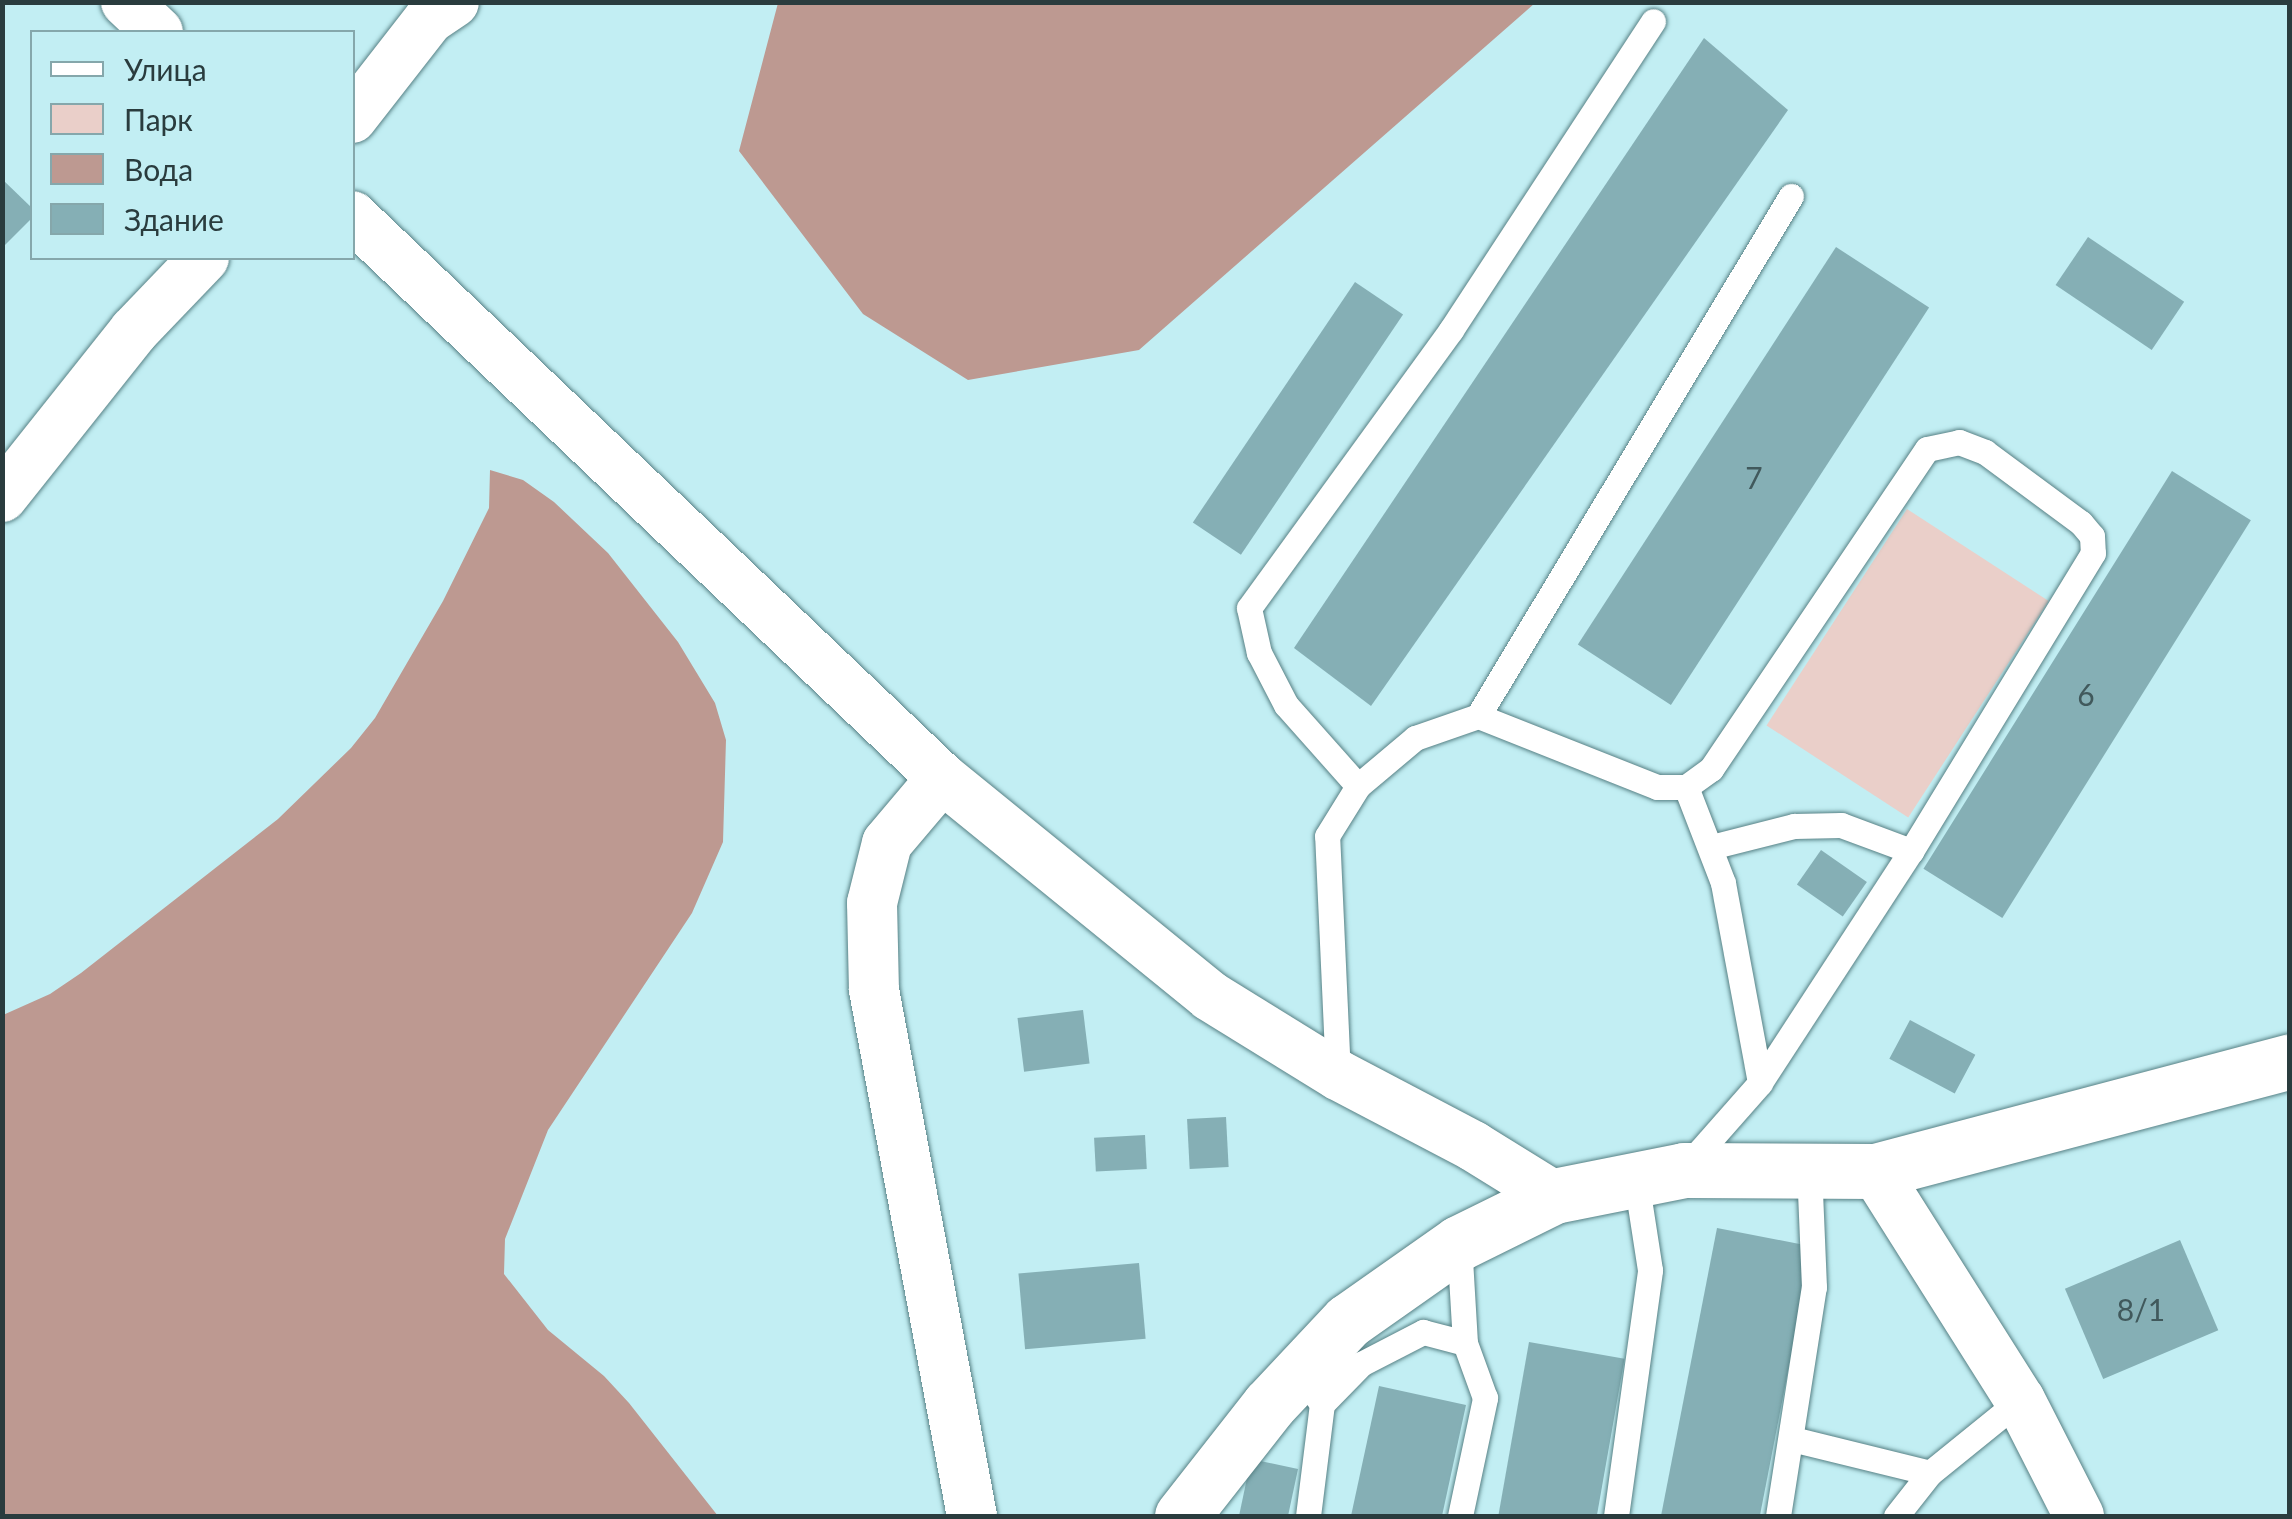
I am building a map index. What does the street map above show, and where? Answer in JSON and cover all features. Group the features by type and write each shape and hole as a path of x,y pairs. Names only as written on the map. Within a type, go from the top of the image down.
{"street":[{"path":"355,114 434,8"},
{"path":"355,219 942,778 1210,996 1338,1075 1473,1146 1554,1196"},
{"path":"2,497 134,332 202,260"},
{"path":"942,778 887,843 872,903 874,973 972,1516"},
{"path":"1182,1516 1311,1389 1348,1321 1458,1243 1554,1196 1660,1175 1875,1171 2290,1061"},
{"path":"1875,1171 2020,1400 2079,1516"}],"lane":[{"path":"1358,786 1286,706 1259,652 1249,608 1451,330 1653,21"},
{"path":"1338,1075 1327,836 1358,786 1415,738 1478,716 1792,196"},
{"path":"1478,716 1656,787 1686,787 1711,769 1927,449 1959,442 1985,452 2081,523 2092,536 2092,554 1911,850 1760,1083 1660,1175 1616,1516"},
{"path":"1686,787 1723,883 1760,1083"},
{"path":"1710,847 1794,826 1841,824 1911,850"},
{"path":"1778,1516 1814,1287 1808,1170"},
{"path":"1458,1243 1466,1343 1486,1398 1460,1516"},
{"path":"1308,1516 1311,1389 1423,1332 1466,1343"},
{"path":"1896,1516 1930,1473 2020,1400"},
{"path":"1792,1439 1930,1473"}],"green space":[{"path":"1907,509 2049,601 1908,817 1766,725"}],"water":[{"path":"778,2 1535,3 1139,350 968,380 863,314 739,151"},
{"path":"490,470 523,480 554,502 608,553 678,642 715,703 726,740 723,842 692,913 548,1130 505,1239 504,1274 548,1330 604,1376 629,1403 718,1516 3,1516 3,1015 50,994 81,973 278,819 351,748 375,718 443,601 489,508"}],"building":[{"path":"1704,38 1788,110 1371,706 1294,648"},
{"path":"2,179 30,206 30,220 2,248"},
{"path":"2088,237 2184,302 2152,350 2056,285"},
{"path":"1836,247 1929,307 1671,705 1578,645"},
{"path":"1355,282 1403,314 1241,555 1193,522"},
{"path":"2172,471 2251,520 2002,918 1923,869"},
{"path":"1821,850 1867,882 1843,917 1797,884"},
{"path":"1083,1010 1090,1064 1024,1072 1017,1018"},
{"path":"1910,1020 1975,1055 1955,1094 1889,1059"},
{"path":"1226,1117 1229,1167 1190,1169 1187,1119"},
{"path":"1145,1135 1147,1169 1096,1172 1094,1138"},
{"path":"1717,1228 1812,1247 1760,1516 1661,1516"},
{"path":"2180,1240 2218,1330 2103,1379 2065,1289"},
{"path":"1139,1263 1146,1339 1025,1349 1018,1274"},
{"path":"1529,1342 1625,1359 1597,1516 1498,1516"},
{"path":"1379,1386 1466,1405 1442,1516 1351,1516"},
{"path":"1251,1459 1298,1469 1288,1516 1239,1516"}]}
